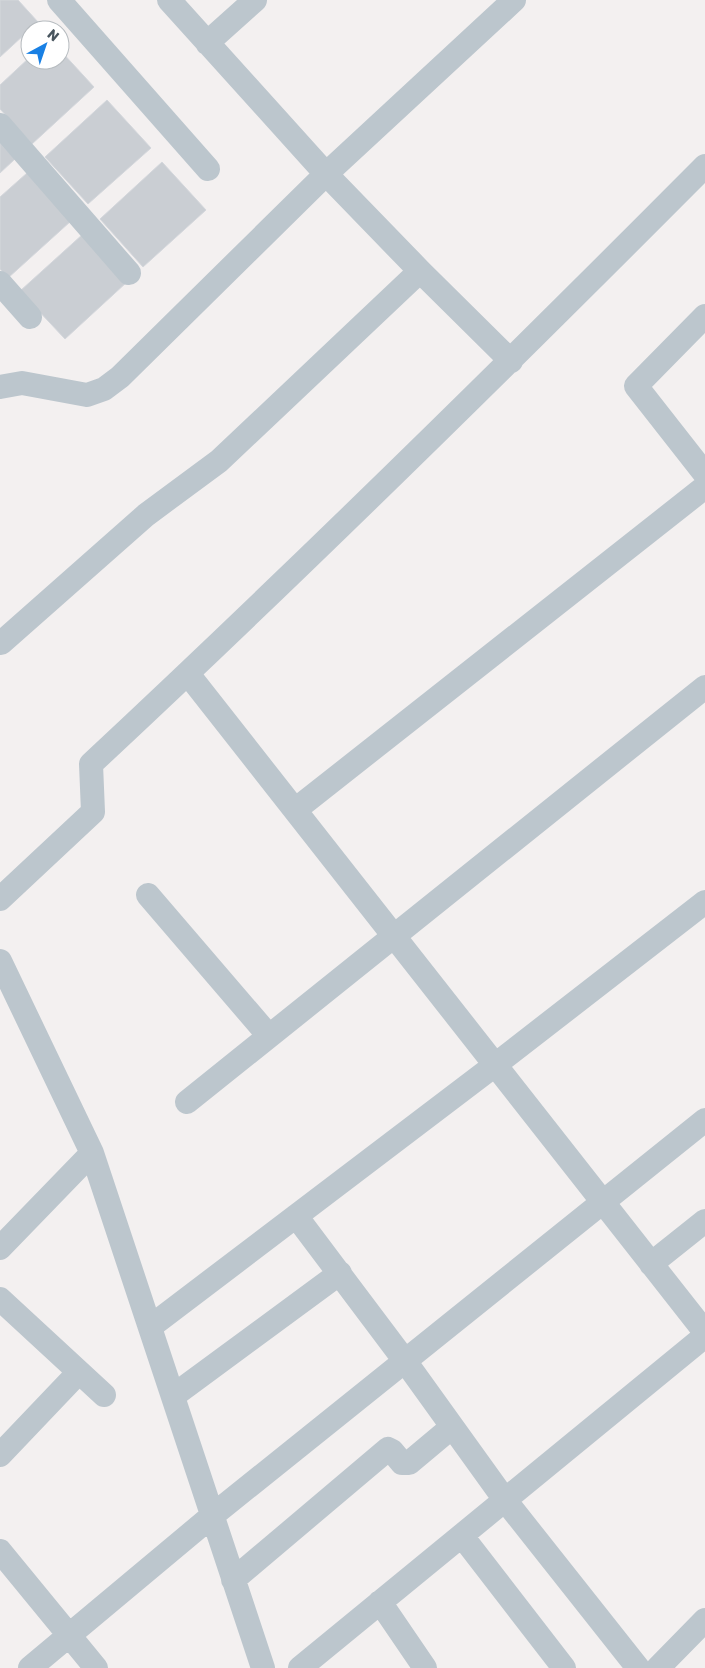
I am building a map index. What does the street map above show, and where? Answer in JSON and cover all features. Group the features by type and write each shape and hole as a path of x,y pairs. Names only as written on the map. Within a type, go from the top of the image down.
{"street":[{"path":"59,0 208,168"},
{"path":"169,0 326,174 420,271 512,361"},
{"path":"207,43 255,0"},
{"path":"0,387 22,383 87,395 104,389 120,377 326,174 514,0"},
{"path":"0,125 129,272"},
{"path":"0,899 93,812 91,764 188,674 512,361 705,166"},
{"path":"1,643 146,515 219,461 420,271"},
{"path":"0,283 30,317"},
{"path":"705,316 636,386 705,474"},
{"path":"295,810 705,487"},
{"path":"188,674 705,1334 300,1668"},
{"path":"187,1102 705,687"},
{"path":"148,895 268,1036"},
{"path":"150,1327 495,1065 705,902"},
{"path":"0,961 92,1152 263,1668"},
{"path":"30,1668 212,1515 705,1120"},
{"path":"0,1248 92,1152"},
{"path":"296,1216 405,1361 505,1500 638,1668"},
{"path":"651,1264 705,1221"},
{"path":"172,1396 340,1273"},
{"path":"0,1299 104,1395"},
{"path":"0,1455 79,1372"},
{"path":"233,1580 388,1449 402,1462 409,1463 452,1427"},
{"path":"462,1536 564,1668"},
{"path":"0,1551 96,1668"},
{"path":"380,1602 425,1668"},
{"path":"658,1668 705,1620"}],"building":[{"path":"0,0 18,0 36,20 20,20 20,39 0,57"},
{"path":"70,61 94,87 32,144 0,109 0,85 20,66 20,70 70,70"},
{"path":"107,100 151,148 88,204 45,157"},
{"path":"0,143 15,159 0,173"},
{"path":"162,162 206,210 143,267 100,219"},
{"path":"27,173 71,221 8,278 0,269 0,197"},
{"path":"83,234 127,282 65,339 20,291"}]}
